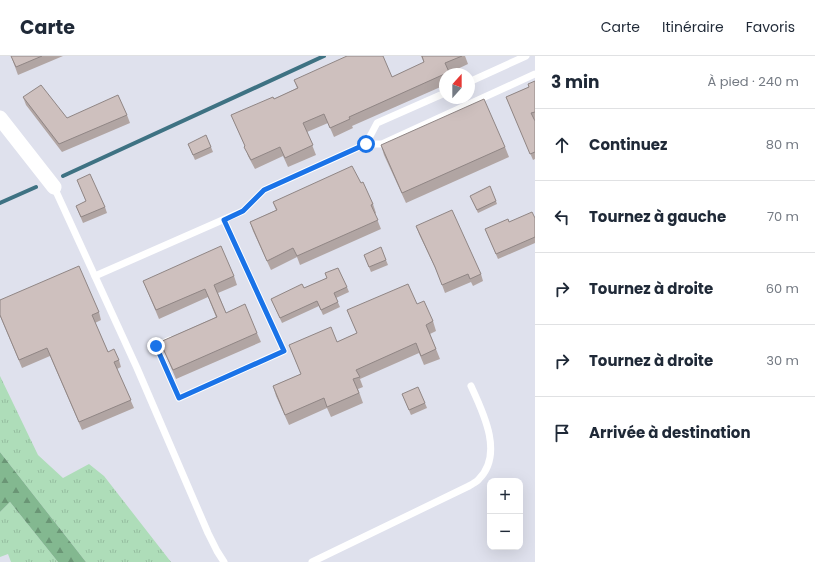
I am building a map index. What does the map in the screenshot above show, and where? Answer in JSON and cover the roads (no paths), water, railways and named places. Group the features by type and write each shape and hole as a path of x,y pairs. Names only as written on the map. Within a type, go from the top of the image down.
{"street":[{"path":"0,118 54,187"}],"lane":[{"path":"475,79 526,56"},
{"path":"95,276 243,211 264,190 366,144 382,144 535,74"},
{"path":"366,144 377,123 439,95"},
{"path":"54,187 208,532 224,562"},
{"path":"175,338 156,346 179,398 284,351 224,220"},
{"path":"312,562 479,480 489,459 490,435 485,417 472,386"}],"waterway":[{"path":"63,176 324,56"},
{"path":"0,203 36,187"}]}
